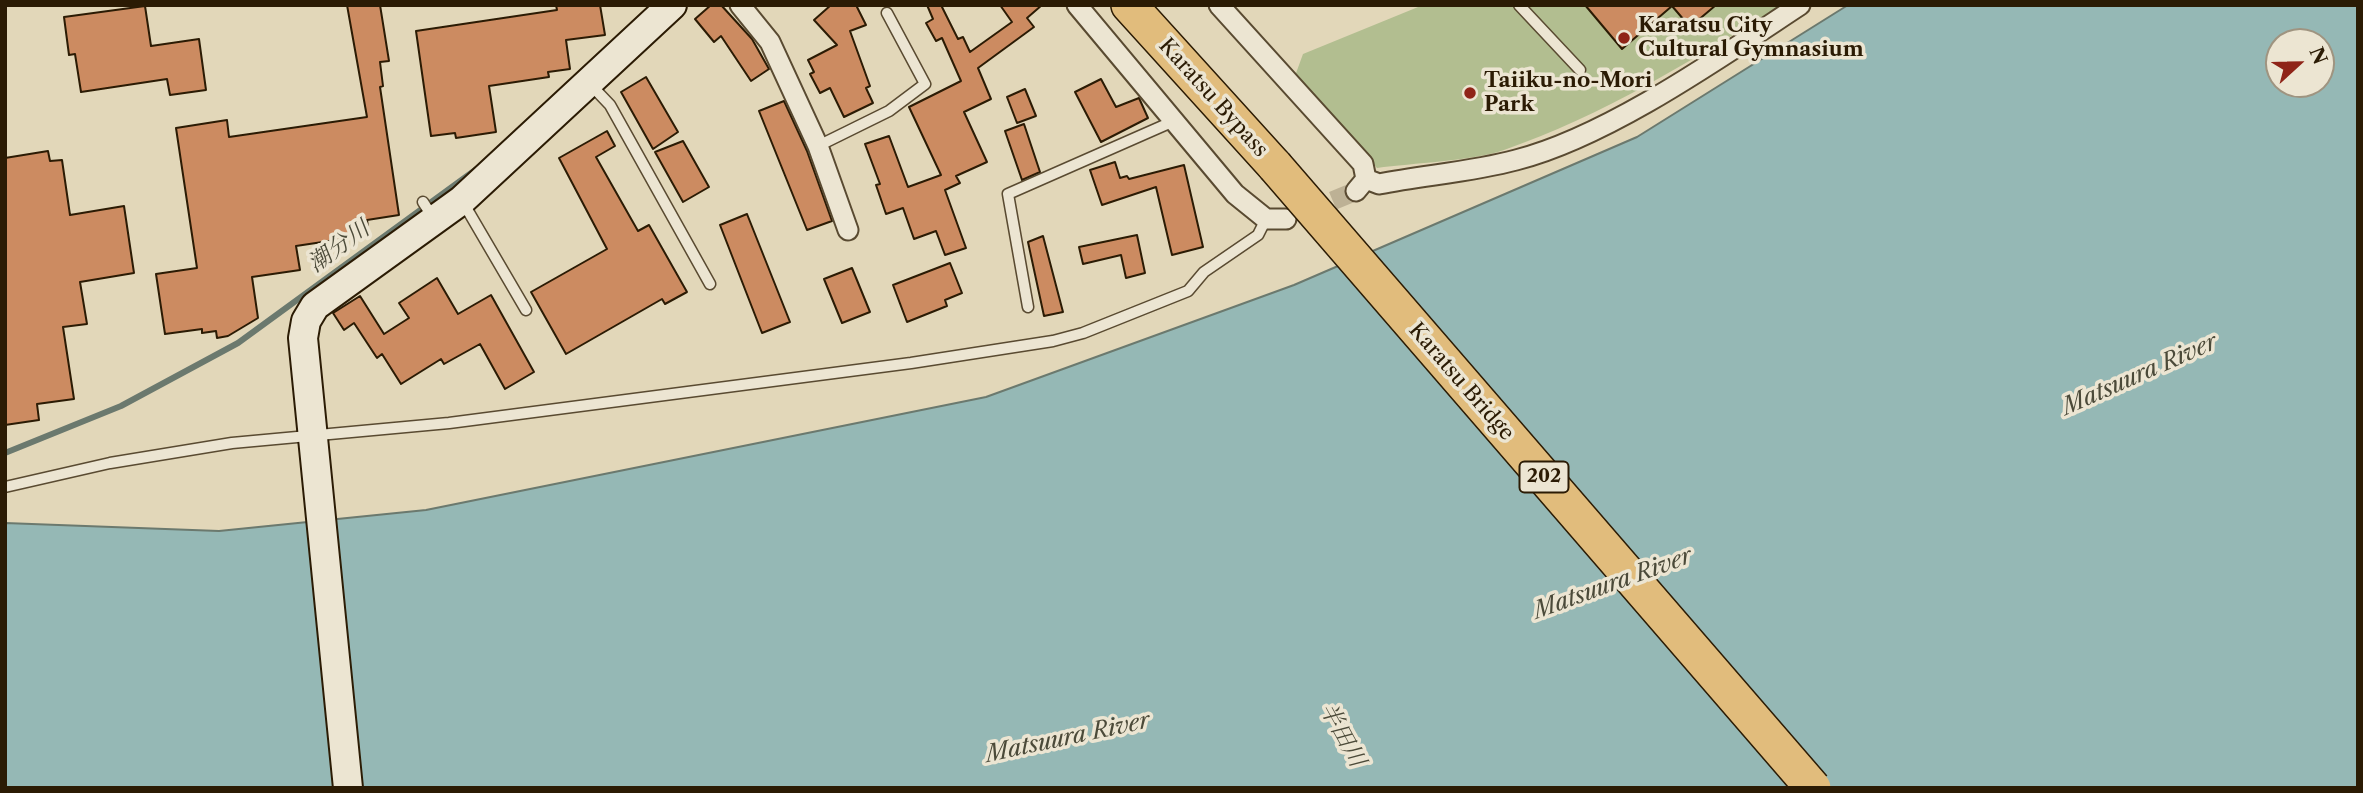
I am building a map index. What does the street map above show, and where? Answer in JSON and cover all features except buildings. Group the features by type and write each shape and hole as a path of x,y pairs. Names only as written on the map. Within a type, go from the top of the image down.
{"highway":[{"name":"Karatsu Bypass","path":"1129,5 1275,166"},
{"name":"Karatsu Bypass","path":"1154,5 1275,166"},
{"name":"Karatsu Bridge","path":"1275,166 1813,788"}],"street":[{"path":"348,788 303,338 306,321 315,306 428,211 462,200 672,5"},
{"path":"740,5 770,42 818,146 848,230"},
{"path":"1077,5 1235,194 1266,219 1286,219"},
{"path":"1219,5 1363,164 1361,185 1491,166 1518,160 1561,143 1618,117 1800,5"}],"lane":[{"path":"1519,5 1580,69"},
{"path":"818,146 888,111 925,84 887,13"},
{"path":"589,83 610,105 710,284"},
{"path":"1028,307 1008,194 1174,121"},
{"path":"462,200 526,310"},
{"path":"5,487 110,463 232,443 315,441 911,363 1053,341 1083,333 1188,291 1205,272 1258,234 1266,219"}],"green space":[{"name":"Taiiku-no-Mori Park","path":"1423,5 1781,5 1612,104 1540,136 1476,157 1377,168 1295,76 1303,54"}],"water":[{"path":"1848,5 2358,5 2358,788 5,788 5,523 219,531 426,510 986,397 1294,285 1637,137"}],"waterway":[{"name":"潮分川","path":"5,453 121,406 238,343 478,168"}],"tunnel":[{"path":"1306,212 1356,191"}],"place":[{"name":"Karatsu City Cultural Gymnasium","path":"1624,38"},
{"name":"Taiiku-no-Mori Park","path":"1470,93"}],"water label":[{"name":"Matsuura River","path":"2140,375"},
{"name":"Matsuura River","path":"1613,584"},
{"name":"半田川","path":"1342,735"},
{"name":"Matsuura River","path":"1068,738"}]}
